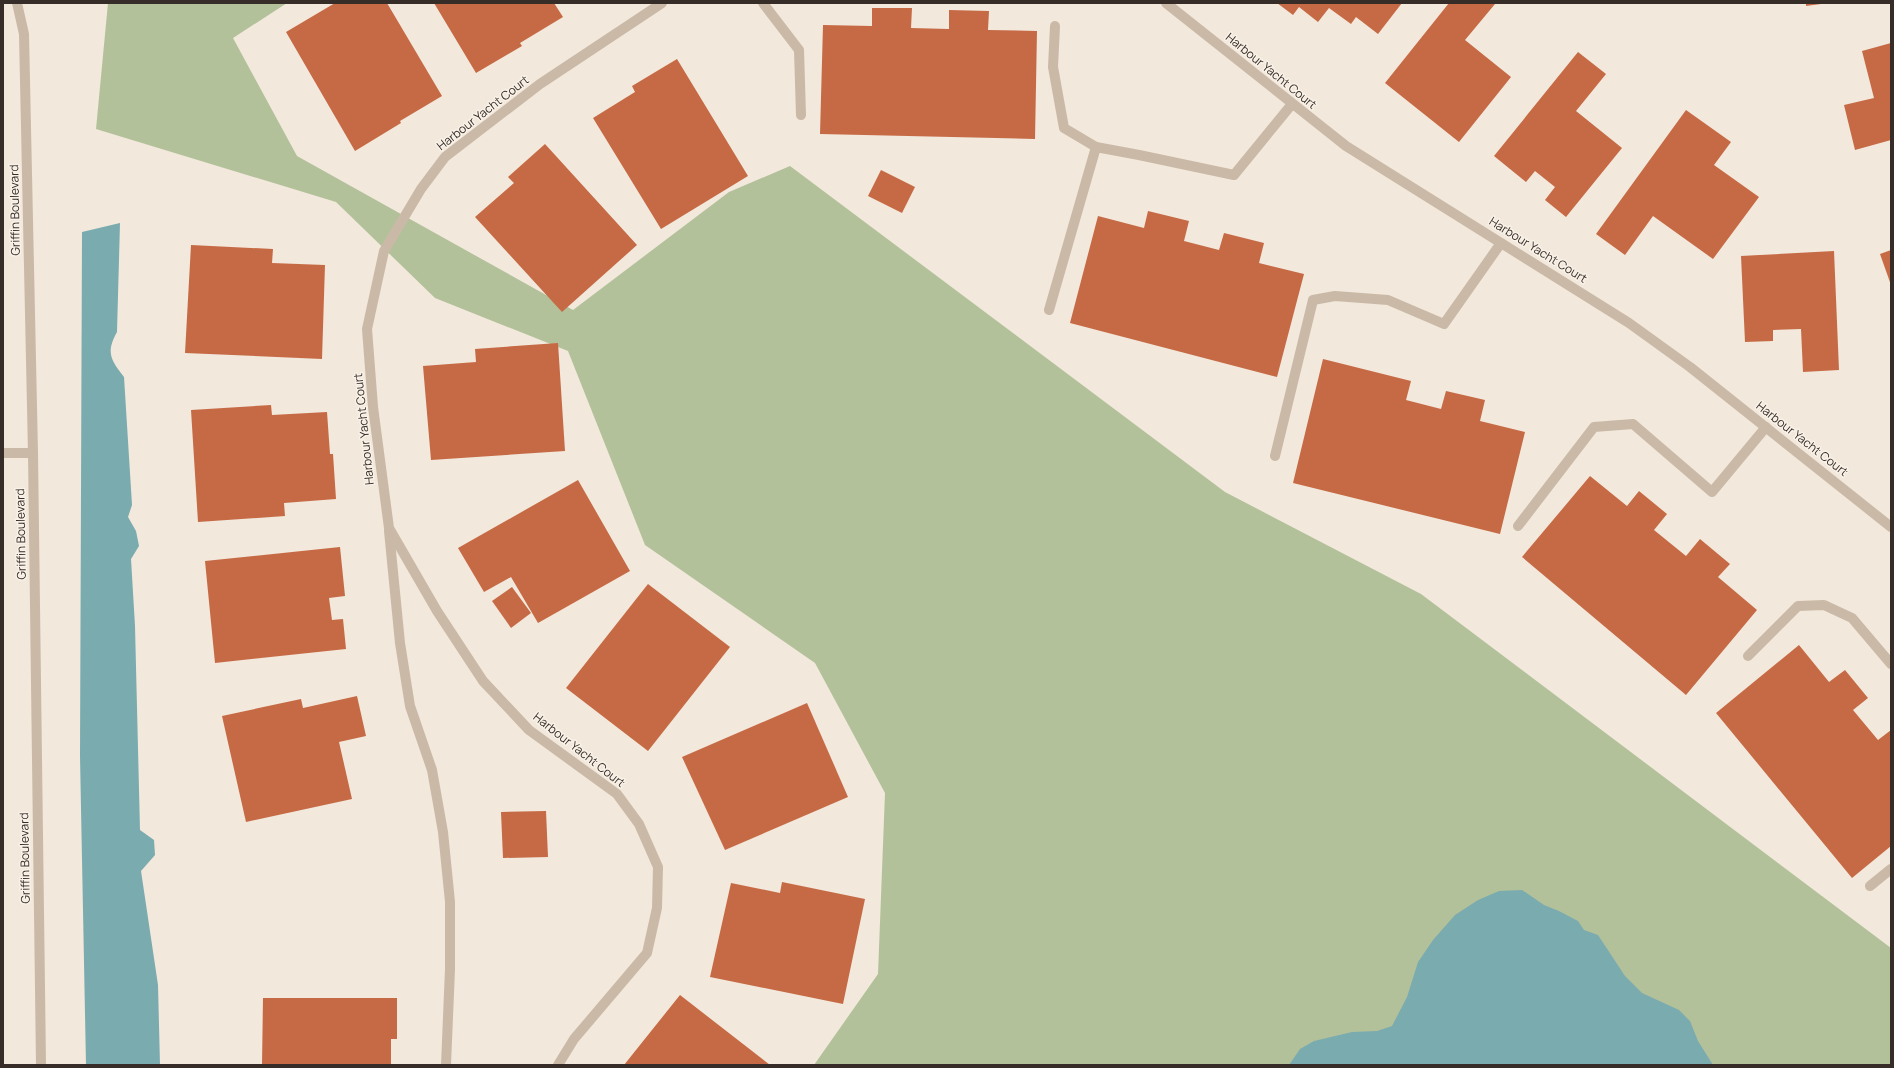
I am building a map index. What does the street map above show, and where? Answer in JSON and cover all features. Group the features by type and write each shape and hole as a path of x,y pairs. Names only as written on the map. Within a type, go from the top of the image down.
{"street":[{"name":"Griffin Boulevard","path":"17,3 24,34 33,453 41,1065"},
{"name":"Harbour Yacht Court","path":"446,1065 450,969 450,894 443,832 432,770 410,706 400,643 389,528 373,407 367,329 384,251 421,189 445,157 540,84 662,3"},
{"path":"763,3 799,50 801,115"},
{"name":"Harbour Yacht Court","path":"1166,3 1346,146 1629,323 1690,366 1891,526"},
{"path":"1055,26 1053,67 1064,128 1096,148 1139,155 1234,175 1292,104"},
{"path":"1049,310 1096,148"},
{"path":"1275,456 1312,300 1335,296 1388,300 1444,324 1501,243"},
{"path":"1518,526 1594,427 1633,424 1712,492 1766,427"},
{"path":"3,453 33,453"},
{"name":"Harbour Yacht Court","path":"389,528 437,611 483,681 528,730 618,794 639,824 658,867 657,908 647,953 574,1039 558,1065"},
{"path":"1748,656 1798,606 1824,605 1852,618 1891,664"},
{"path":"1870,886 1891,869"}],"green space":[{"path":"108,3 287,3 233,38 297,156 573,310 729,192 790,166 1225,492 1421,594 1891,948 1891,1065 814,1065 878,974 885,793 815,663 645,545 568,351 435,298 336,202 96,129"}],"water":[{"path":"120,223 117,332 111,345 111,355 115,365 124,377 132,505 128,517 136,531 139,546 131,559 135,626 140,830 154,840 155,855 141,871 158,985 160,1065 86,1065 80,756 82,232"},
{"path":"1522,890 1544,905 1578,921 1584,930 1598,935 1625,976 1642,993 1679,1010 1690,1021 1698,1041 1713,1065 1289,1065 1300,1049 1314,1041 1352,1032 1377,1031 1392,1026 1407,997 1418,962 1433,940 1455,915 1478,900 1499,891"}],"building":[{"path":"335,3 387,3 442,96 400,121 401,123 355,151 286,32"},
{"path":"434,3 554,3 563,17 520,43 522,46 476,73"},
{"path":"1277,3 1402,3 1378,34 1356,17 1351,24 1329,8 1318,22 1299,7 1293,15"},
{"path":"1449,3 1495,4 1465,40 1511,77 1459,142 1385,83"},
{"path":"1806,3 1821,3 1821,4 1806,6"},
{"path":"872,8 912,8 911,28 949,29 949,10 989,11 988,30 1037,31 1035,139 820,134 823,25 872,26"},
{"path":"1891,43 1891,140 1855,150 1844,105 1874,98 1862,51"},
{"path":"1578,52 1606,74 1576,111 1622,148 1566,217 1545,200 1555,187 1535,171 1526,182 1494,156"},
{"path":"677,59 748,176 661,229 593,118 635,92 632,86"},
{"path":"1686,110 1731,142 1714,165 1759,197 1713,259 1653,216 1625,255 1596,234"},
{"path":"545,144 637,245 562,312 475,217 514,183 508,177"},
{"path":"881,170 915,187 902,213 868,196"},
{"path":"1148,211 1189,221 1184,241 1219,250 1224,233 1264,243 1259,263 1304,274 1277,377 1070,323 1098,216 1144,228"},
{"path":"191,245 273,249 272,263 325,265 322,359 185,353"},
{"path":"1891,250 1891,285 1880,254"},
{"path":"1834,251 1839,370 1803,372 1801,329 1773,330 1773,341 1745,342 1741,256"},
{"path":"558,343 565,451 431,460 423,366 476,362 475,349"},
{"path":"1323,359 1411,381 1406,400 1441,409 1446,391 1485,400 1480,421 1525,432 1500,534 1293,483"},
{"path":"271,405 272,415 327,412 330,454 333,454 336,499 284,503 285,516 198,522 191,410"},
{"path":"1590,476 1627,506 1639,491 1667,514 1654,530 1686,556 1700,539 1730,564 1718,577 1757,610 1686,695 1522,557"},
{"path":"578,480 630,571 538,623 511,577 484,592 458,548"},
{"path":"340,547 345,596 329,598 332,620 343,619 346,649 215,663 205,561"},
{"path":"648,584 730,647 648,751 566,688"},
{"path":"512,587 531,613 511,628 492,601"},
{"path":"1799,645 1829,682 1845,670 1868,698 1853,710 1878,740 1891,730 1891,846 1852,878 1716,713"},
{"path":"357,696 366,736 339,742 352,799 246,822 222,716 301,699 303,708"},
{"path":"807,703 848,797 725,850 682,757"},
{"path":"546,811 548,857 503,858 501,812"},
{"path":"782,882 865,899 843,1004 710,977 731,883 780,893"},
{"path":"680,995 770,1065 624,1065"},
{"path":"263,998 397,998 397,1039 391,1039 391,1065 262,1065"}]}
